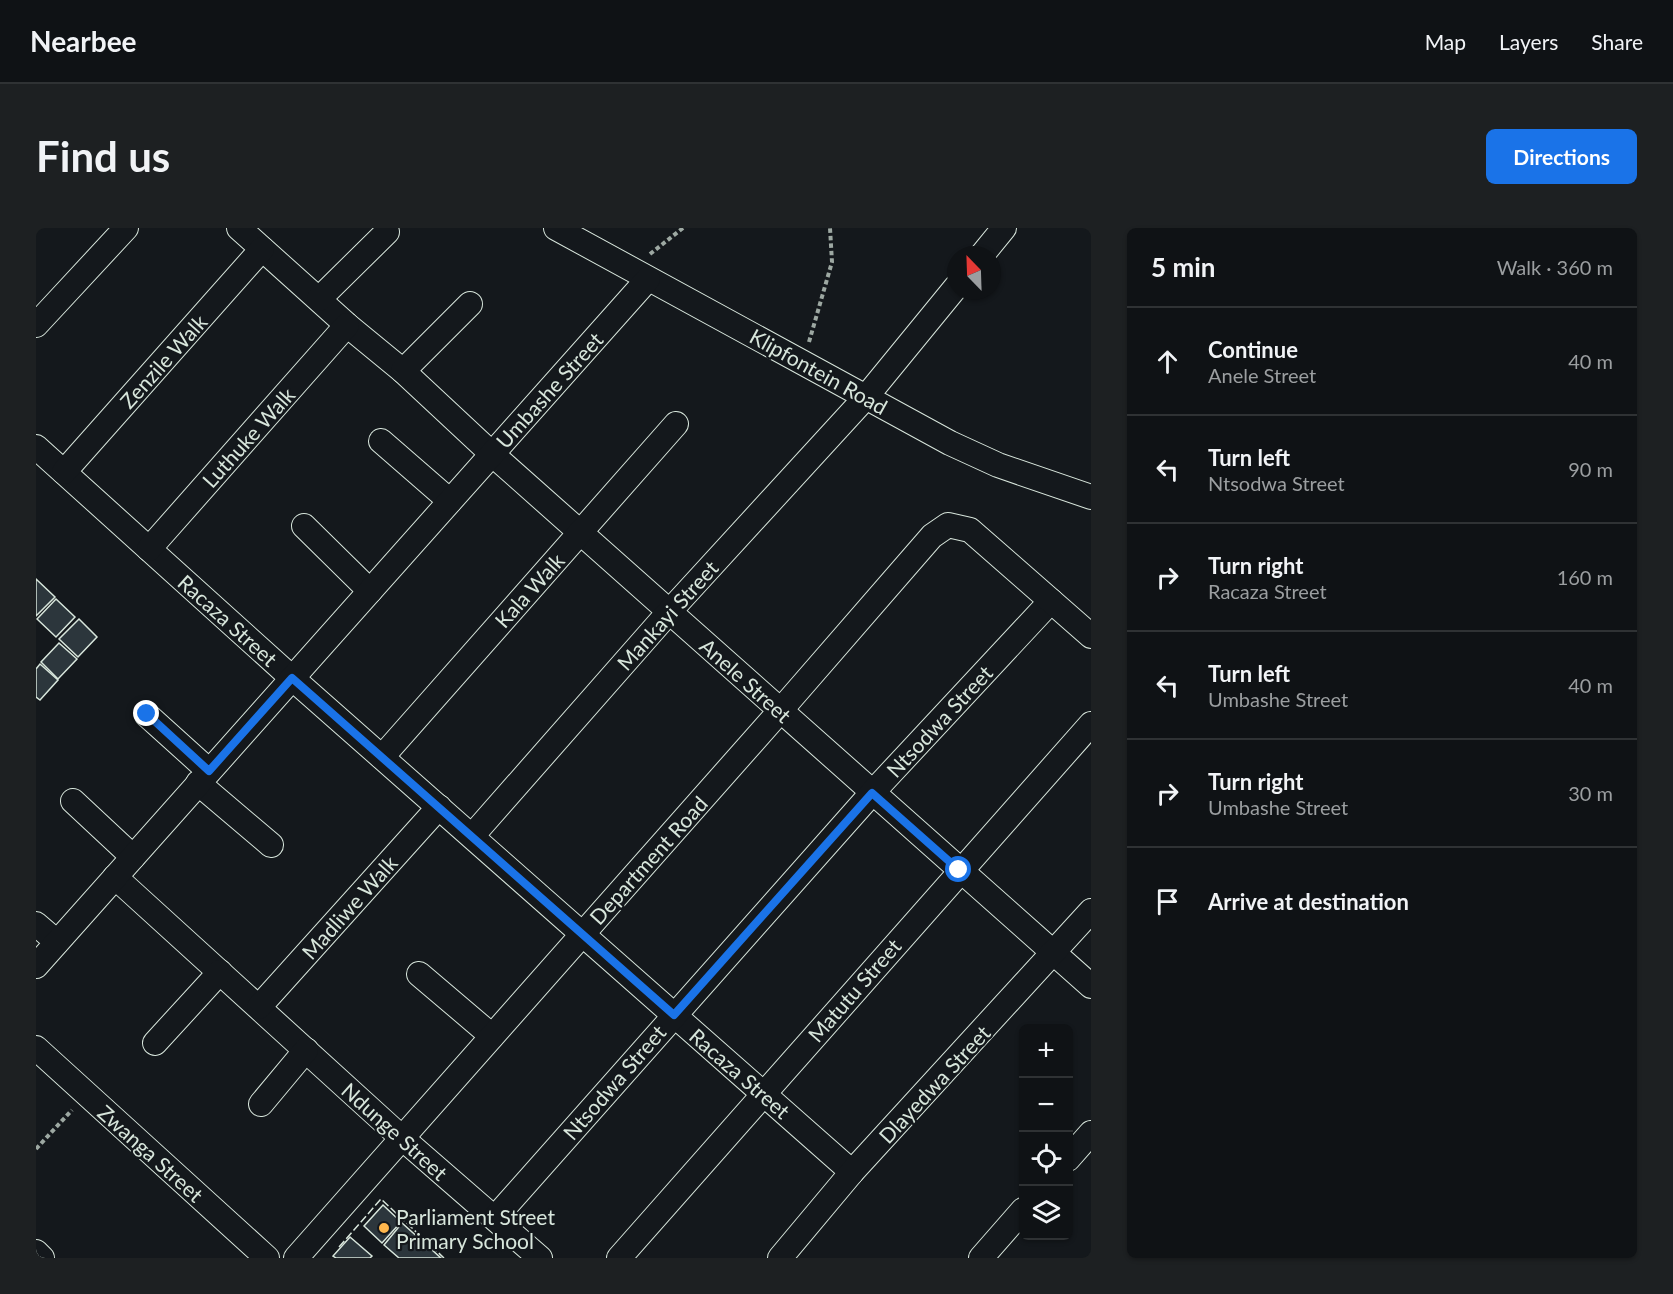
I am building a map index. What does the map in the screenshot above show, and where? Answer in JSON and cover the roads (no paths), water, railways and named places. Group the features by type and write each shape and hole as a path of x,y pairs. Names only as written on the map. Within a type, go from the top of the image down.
{"street":[{"path":"36,325 126,228"},
{"name":"Anele Street","path":"239,228 347,325 403,371 580,533 1091,986"},
{"name":"Klipfontein Road","path":"556,228 950,443 998,465 1091,497"},
{"path":"989,246 1004,228"},
{"path":"319,299 387,232"},
{"name":"Zenzile Walk","path":"64,472 262,249"},
{"name":"Umbashe Street","path":"36,966 492,454 639,274"},
{"name":"Mankayi Street","path":"472,836 669,612 866,397 947,298"},
{"path":"403,371 470,304"},
{"name":"Luthuke Walk","path":"148,549 347,325"},
{"name":"Kala Walk","path":"382,757 676,423"},
{"path":"381,441 450,501"},
{"name":"Racaza Street","path":"36,447 292,678 852,1172"},
{"name":"Department Road","path":"296,1258 932,536 948,525 970,530 1051,601"},
{"path":"304,526 370,591"},
{"path":"1051,601 1091,636"},
{"name":"Ntsodwa Street","path":"495,1218 872,793 1051,601"},
{"path":"147,714 204,777 272,845"},
{"name":"Matutu Street","path":"619,1258 959,870 1091,724"},
{"path":"73,801 133,857"},
{"name":"Madliwe Walk","path":"259,1007 439,807"},
{"name":"Ndunge Street","path":"115,877 402,1138 540,1258"},
{"name":"Dlayedwa Street","path":"780,1258 852,1172 1091,912"},
{"path":"36,924 57,942"},
{"path":"155,1043 220,972"},
{"path":"419,974 492,1036"},
{"name":"Zwanga Street","path":"36,1048 267,1258"},
{"path":"261,1104 306,1050"},
{"path":"1073,1153 1091,1133"},
{"path":"981,1258 1019,1215"},
{"path":"36,1252 42,1258"}],"place":[{"name":"Parliament Street Primary School","path":"384,1228"}]}
